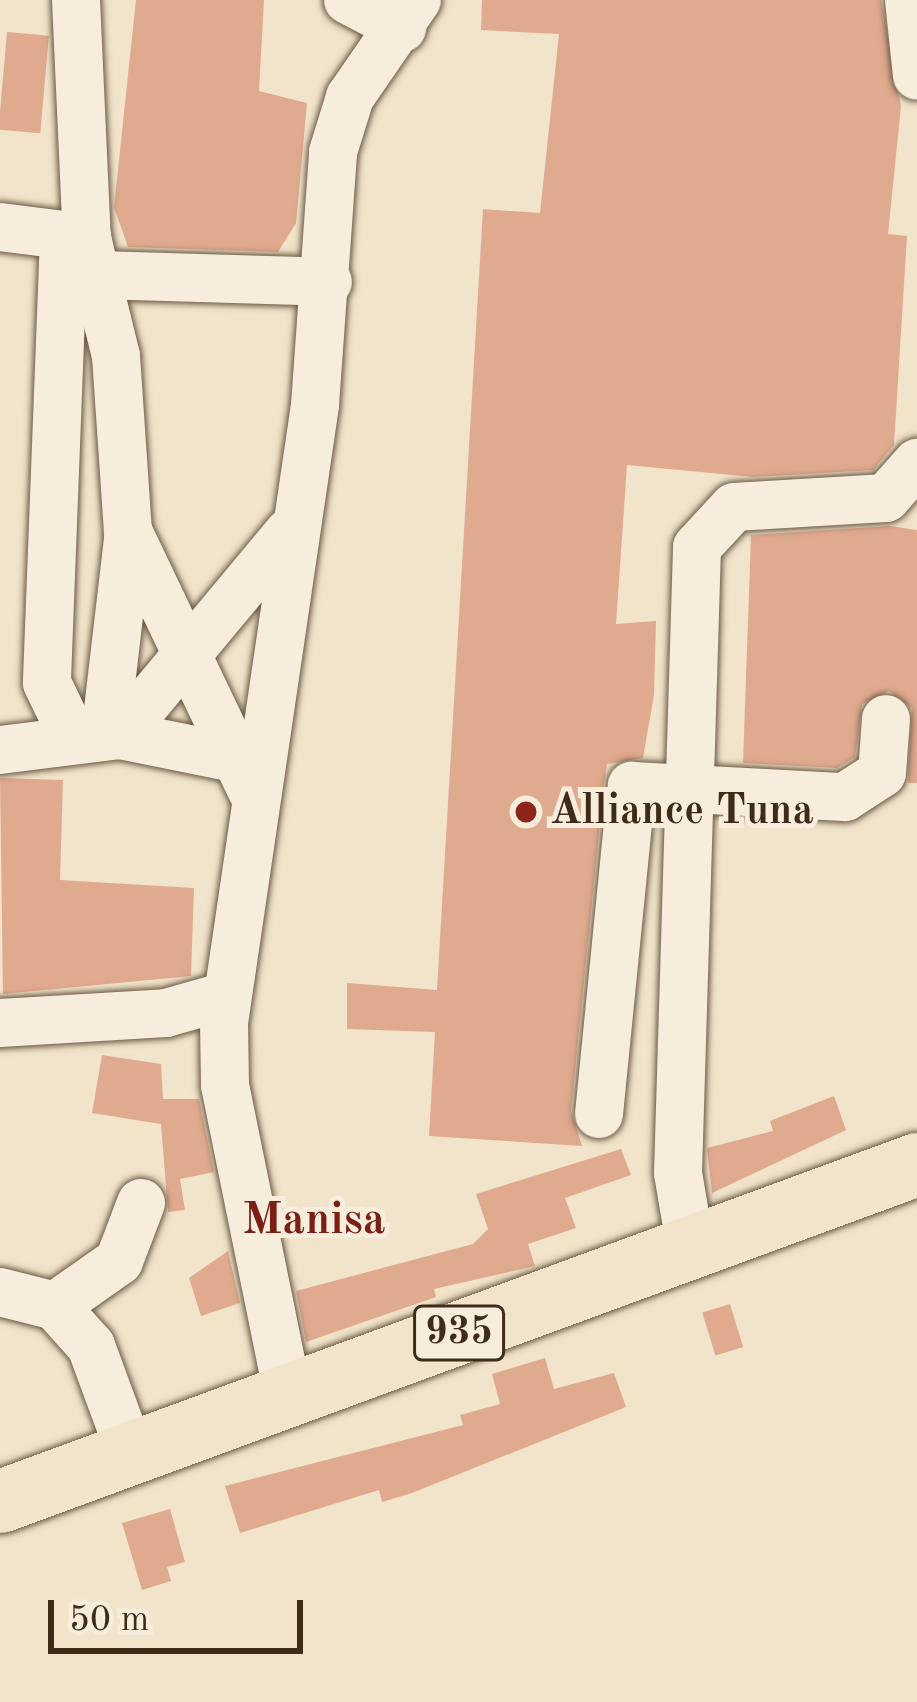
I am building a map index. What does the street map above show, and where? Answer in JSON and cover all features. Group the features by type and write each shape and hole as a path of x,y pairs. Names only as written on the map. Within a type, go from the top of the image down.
{"main road":[{"name":"935","path":"0,1501 917,1164"}],"street":[{"path":"3,750 47,683 83,250 76,0"},
{"path":"288,1395 225,1085 226,996 243,775 290,532 328,282 339,121 409,14 348,0"},
{"path":"910,0 917,76"},
{"path":"0,227 83,250 328,282"},
{"path":"83,250 116,356 128,531 100,736"},
{"path":"691,1250 678,1173 694,788 692,568 705,531 760,498 886,498 917,463"},
{"path":"128,531 184,661 243,775"},
{"path":"100,736 184,661 290,532"},
{"path":"47,683 100,736"},
{"path":"599,1114 629,791 643,780 694,788 861,792 882,773 886,719"},
{"path":"3,750 100,736 243,775"},
{"path":"0,1023 166,1013 226,996"},
{"path":"55,1306 119,1261 142,1203"},
{"path":"0,1292 55,1306 91,1346 130,1451"}],"building":[{"path":"136,0 264,0 259,91 307,103 296,223 278,252 128,247 114,207"},
{"name":"Alliance Tuna","path":"482,0 881,0 901,106 888,234 907,236 894,445 873,470 753,477 627,465 616,624 656,621 654,695 643,758 607,764 571,1111 582,1146 429,1136 435,1032 347,1029 347,983 437,990 483,209 540,213 559,34 481,30"},
{"path":"7,32 49,36 40,133 0,130"},
{"path":"890,526 917,530 917,783 908,783 912,708 889,691 862,704 855,757 837,768 743,763 751,535"},
{"path":"0,778 63,780 60,880 194,888 191,976 3,994"},
{"path":"102,1055 161,1064 163,1099 199,1099 214,1172 180,1179 185,1210 168,1212 161,1124 92,1113"},
{"path":"834,1096 846,1130 712,1193 707,1148 773,1131 770,1121"},
{"path":"621,1149 631,1175 565,1198 576,1228 528,1244 535,1266 434,1289 436,1297 306,1342 296,1291 473,1244 488,1229 476,1194"},
{"path":"228,1251 240,1303 201,1316 189,1278"},
{"path":"730,1304 743,1347 715,1356 702,1312"},
{"path":"545,1358 554,1389 614,1373 626,1407 412,1493 382,1502 379,1490 240,1533 225,1486 463,1425 460,1415 500,1404 492,1374"},
{"path":"170,1509 185,1562 167,1567 171,1581 142,1590 122,1523"}],"place":[{"name":"Alliance Tuna","path":"526,812"}],"district":[{"name":"Manisa","path":"314,1222"}]}
